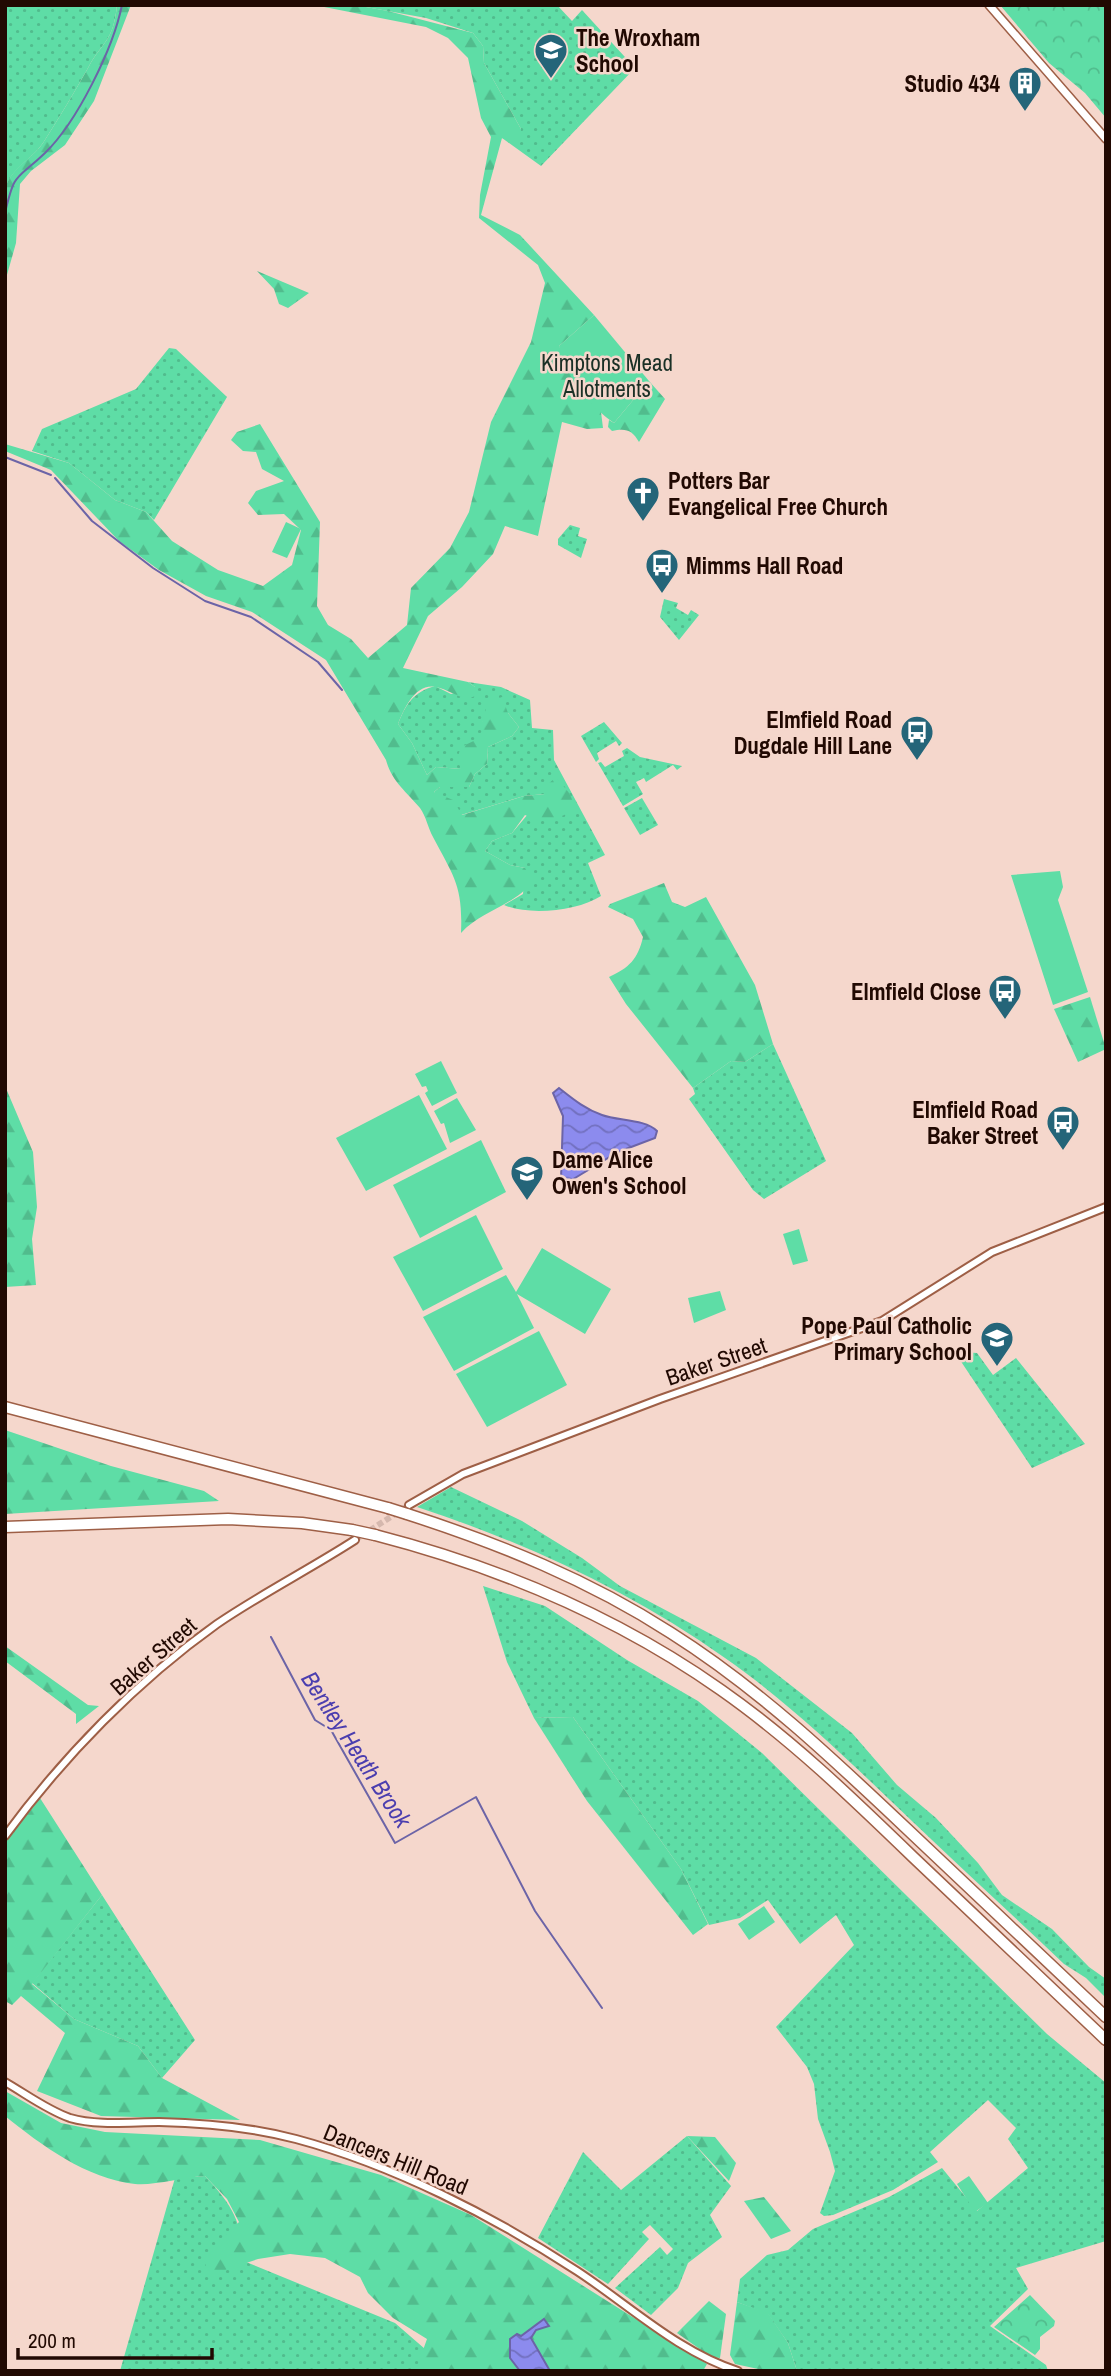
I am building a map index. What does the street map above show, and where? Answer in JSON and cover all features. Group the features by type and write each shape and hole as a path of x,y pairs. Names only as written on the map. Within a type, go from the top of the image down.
{"highway":[{"path":"5,1407 388,1508 408,1509 569,1576 642,1615 731,1673 843,1768 1106,2017"},
{"path":"5,1527 228,1519 302,1522 353,1535 374,1535 472,1562 531,1585 626,1631 721,1690 775,1731 839,1786 1106,2039"}],"main road":[{"path":"989,5 1106,139"}],"street":[{"name":"Baker Street","path":"408,1509 463,1474 660,1399 882,1321 992,1252 1106,1207"},
{"name":"Baker Street","path":"5,1836 82,1746 147,1681 218,1624 353,1535"},
{"name":"Dancers Hill Road","path":"5,2082 73,2119 241,2128 310,2143 360,2161 456,2202 510,2230 578,2272 690,2349 715,2363 738,2371"}],"green space":[{"path":"5,5 117,5 113,27 107,40 43,143 17,169 5,188"},
{"path":"117,5 131,5 94,101 65,145 31,171 20,184 16,243 5,282 5,188 8,180 43,143 107,40 113,27"},
{"path":"314,5 355,5 473,33 483,46 484,63 521,129 520,143 502,138 481,215 520,235 594,315 559,346 585,395 601,412 603,428 587,429 562,422 538,536 505,526 493,554 462,587 428,616 403,668 468,682 475,687 478,695 467,699 440,688 429,687 411,698 398,724 412,743 427,775 436,767 461,769 457,759 461,747 482,737 482,722 488,702 502,697 508,713 519,727 512,736 488,747 487,764 475,774 469,787 440,787 434,792 453,800 462,815 524,796 545,794 546,786 556,777 570,794 575,808 551,819 525,815 512,833 492,841 485,851 510,865 525,868 533,881 517,896 478,919 461,933 456,882 424,815 392,774 326,660 252,612 206,596 159,570 119,541 51,470 5,451 5,444 69,463 115,500 146,512 172,541 218,570 263,586 292,565 301,530 284,514 258,515 248,503 256,491 284,481 262,469 256,452 243,451 231,440 237,432 260,424 320,522 317,606 328,625 351,639 368,658 407,625 411,588 450,548 469,512 491,422 531,342 545,283 538,265 479,218 480,195 491,137 481,118 468,58 448,38 426,27"},
{"name":"The Wroxham School","path":"355,5 557,5 572,21 582,10 635,68 541,166 502,138 521,129 484,63 483,46 473,33 426,18"},
{"path":"1000,5 1106,5 1106,118 1085,93 1049,63"},
{"path":"257,271 309,293 288,308 279,304 274,289"},
{"name":"Kimptons Mead Allotments","path":"594,315 649,381 614,423 579,389 566,368 559,346"},
{"path":"169,348 176,349 227,397 154,520 146,512 115,500 69,463 32,451 42,429 136,389"},
{"path":"649,381 665,399 639,442 628,431 612,431 608,427 609,420 614,423"},
{"path":"286,522 301,529 287,558 272,552"},
{"path":"570,525 580,528 578,536 587,539 581,558 558,545 558,539"},
{"path":"664,599 678,603 676,608 688,615 691,610 699,615 679,640 660,617"},
{"path":"468,682 501,687 530,700 532,728 553,730 554,760 605,855 588,863 601,896 580,905 553,910 526,910 504,905 523,894 525,868 510,865 485,851 492,841 512,833 545,794 524,796 461,815 434,792 440,787 469,787 475,774 487,764 488,747 512,736 519,727 508,713 482,722 483,737 461,769 436,767 427,775 412,743 398,724 407,705 421,692 435,686 451,694 475,687"},
{"path":"604,722 622,743 619,746 616,741 597,753 599,759 596,762 581,736"},
{"path":"627,748 640,757 682,766 677,770 673,765 646,782 644,778 636,782 643,794 623,806 598,763 601,762 605,767 624,756 622,751"},
{"path":"642,798 658,825 640,835 624,808"},
{"path":"1060,871 1063,887 1058,900 1088,992 1053,1005 1011,875"},
{"path":"664,883 672,902 685,907 706,897 755,985 773,1044 745,1062 731,1061 693,1088 626,1004 609,977 632,962 643,937 633,919 608,907"},
{"path":"1090,997 1106,1049 1078,1062 1054,1009"},
{"path":"773,1044 826,1161 764,1199 753,1190 689,1099 695,1094 693,1088 731,1061 745,1062"},
{"path":"441,1061 457,1093 432,1106 425,1093 428,1091 426,1086 422,1087 415,1074"},
{"path":"5,1086 33,1152 37,1207 32,1239 36,1285 5,1287"},
{"path":"419,1095 447,1149 366,1191 336,1138"},
{"path":"457,1098 476,1130 450,1143 444,1123 441,1124 434,1111"},
{"path":"481,1140 506,1192 420,1238 393,1185"},
{"path":"476,1215 503,1269 423,1311 393,1257"},
{"path":"799,1229 808,1261 793,1265 783,1234"},
{"path":"542,1248 611,1289 585,1334 517,1294 534,1328 454,1371 423,1317 506,1275 516,1292"},
{"path":"720,1291 726,1310 694,1323 688,1298"},
{"path":"539,1331 567,1385 487,1427 456,1374"},
{"path":"964,1352 977,1353 993,1375 1016,1358 1085,1444 1032,1468 958,1357"},
{"path":"5,1430 111,1466 204,1491 219,1501 5,1514"},
{"path":"451,1487 522,1521 582,1558 620,1586 756,1658 852,1733 897,1785 936,1818 978,1863 1002,1895 1052,1929 1089,1967 1106,1979 1106,1998 1086,1978 1064,1964 822,1737 775,1696 725,1658 652,1611 577,1571 498,1536 417,1507"},
{"path":"483,1586 545,1606 627,1660 698,1701 762,1753 1047,2034 1106,2083 1106,2241 1016,2268 1028,2289 990,2326 1046,2365 1048,2371 797,2371 788,2343 768,2314 737,2302 740,2279 767,2255 788,2250 813,2229 889,2197 942,2168 977,2211 1028,2168 1008,2139 1016,2128 988,2100 930,2152 938,2162 893,2190 833,2215 824,2216 820,2213 835,2171 818,2119 814,2084 807,2067 776,2027 854,1945 836,1915 800,1944 768,1900 740,1918 709,1925 681,1869 573,1717 534,1718 507,1662"},
{"path":"5,1646 88,1705 99,1706 76,1724 76,1714 5,1661"},
{"path":"573,1717 681,1869 708,1924 693,1935 587,1801 534,1718"},
{"path":"40,1798 102,1895 32,1984 74,2019 138,2046 162,2078 240,2120 101,2116 37,2091 65,2033 21,1996 12,2005 5,2001 5,1843"},
{"path":"102,1895 195,2040 162,2078 138,2046 74,2019 32,1983"},
{"path":"764,1906 775,1922 749,1940 738,1924"},
{"path":"5,2091 61,2123 105,2132 260,2140 381,2175 471,2215 707,2364 703,2371 420,2371 418,2364 427,2339 393,2318 368,2293 360,2277 325,2258 290,2254 258,2259 210,2275 203,2259 239,2222 227,2199 205,2176 135,2184 117,2181 82,2168 49,2149 5,2116"},
{"path":"687,2136 731,2186 710,2215 722,2237 688,2263 678,2288 651,2315 615,2288 660,2247 667,2255 673,2249 650,2225 642,2232 649,2239 608,2284 538,2238 583,2152 621,2190"},
{"path":"687,2136 715,2137 736,2163 729,2181"},
{"path":"205,2176 234,2215 246,2262 395,2323 425,2349 430,2371 120,2371 175,2178"},
{"path":"969,2176 988,2203 975,2212 957,2184"},
{"path":"764,2197 791,2231 771,2239 744,2201"},
{"path":"1030,2295 1055,2321 1054,2326 1040,2337 1040,2349 1035,2355 994,2327"},
{"path":"709,2301 726,2314 720,2358 711,2357 677,2333"},
{"path":"737,2302 768,2313 788,2343 797,2371 768,2371 735,2364 730,2355"}],"water":[{"path":"559,1088 596,1113 652,1127 657,1131 655,1138 618,1152 570,1181 561,1179 563,1116 553,1093"},
{"path":"544,2319 549,2326 536,2330 531,2338 550,2371 520,2371 510,2358 510,2339 517,2334 521,2336"}],"waterway":[{"path":"5,213 11,189 18,177 57,140 81,104 111,42 122,5"},
{"path":"5,457 51,475"},
{"path":"55,478 92,521 153,568 205,601 251,617 318,662 342,690"},
{"name":"Bentley Heath Brook","path":"271,1637 315,1720 331,1730 395,1843 476,1797 535,1911 602,2008"}],"tunnel":[{"path":"355,1540 409,1505"}],"place":[{"name":"The Wroxham School","path":"551,80"},
{"name":"Studio 434","path":"1025,113"},
{"name":"Potters Bar Evangelical Free Church","path":"643,523"},
{"name":"Mimms Hall Road","path":"662,595"},
{"name":"Elmfield Road Dugdale Hill Lane","path":"917,762"},
{"name":"Elmfield Close","path":"1005,1021"},
{"name":"Elmfield Road Baker Street","path":"1063,1152"},
{"name":"Dame Alice Owen's School","path":"527,1202"},
{"name":"Pope Paul Catholic Primary School","path":"997,1368"}]}
